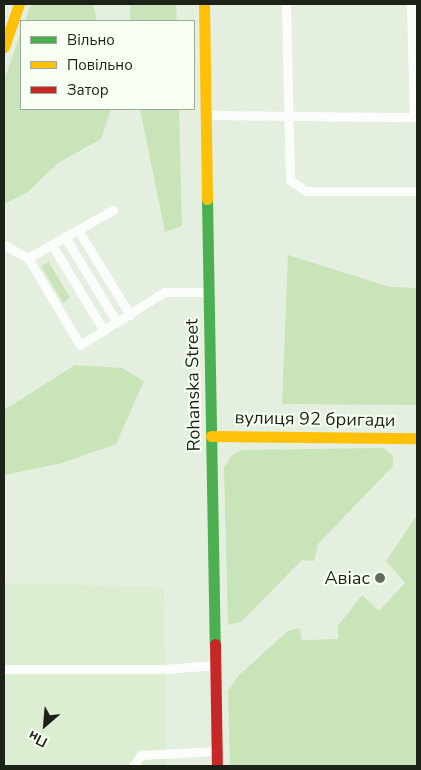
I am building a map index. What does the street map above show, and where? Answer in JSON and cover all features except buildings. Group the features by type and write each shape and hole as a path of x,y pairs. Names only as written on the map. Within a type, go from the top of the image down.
{"main road":[{"path":"4,47 19,4"},
{"name":"Rohanska Street","path":"204,4 217,766"},
{"name":"вулиця 92 бригади","path":"211,436 417,438"}],"lane":[{"path":"286,4 290,180 306,191 417,191"},
{"path":"205,115 415,117 411,4"},
{"path":"28,258 113,210"},
{"path":"78,230 130,315"},
{"path":"65,238 117,323"},
{"path":"4,245 28,258 80,345 164,292 209,292"},
{"path":"52,245 104,331"},
{"path":"4,669 165,669 215,665"},
{"path":"133,766 141,755 217,752"}],"shaded area":[{"path":"31,4 93,4 97,20 25,20"},
{"path":"130,4 176,4 177,20 130,20"},
{"path":"20,35 20,110 111,110 101,139 58,163 27,193 4,204 4,81"},
{"path":"140,110 179,110 182,226 165,232"},
{"path":"288,255 390,287 417,288 417,405 282,404"},
{"path":"49,262 70,298 63,303 41,266"},
{"path":"75,365 122,368 144,381 116,444 62,463 4,475 4,410"},
{"path":"384,448 393,456 393,466 318,544 314,561 302,560 241,622 228,625 224,468 231,456 241,450"},
{"path":"417,515 417,766 230,766 228,691 239,675 288,631 299,628 302,640 338,639 338,626 362,595 379,611 405,583 386,561"},
{"path":"4,583 164,587 166,766 4,766"}],"traffic: fast":[{"path":"207,199 215,644"}],"traffic: slow":[{"path":"4,47 19,4"},
{"path":"204,4 207,199"},
{"path":"211,436 417,438"}],"traffic: jam":[{"path":"215,644 217,766"}],"place":[{"name":"Авіас","path":"380,578"}]}
